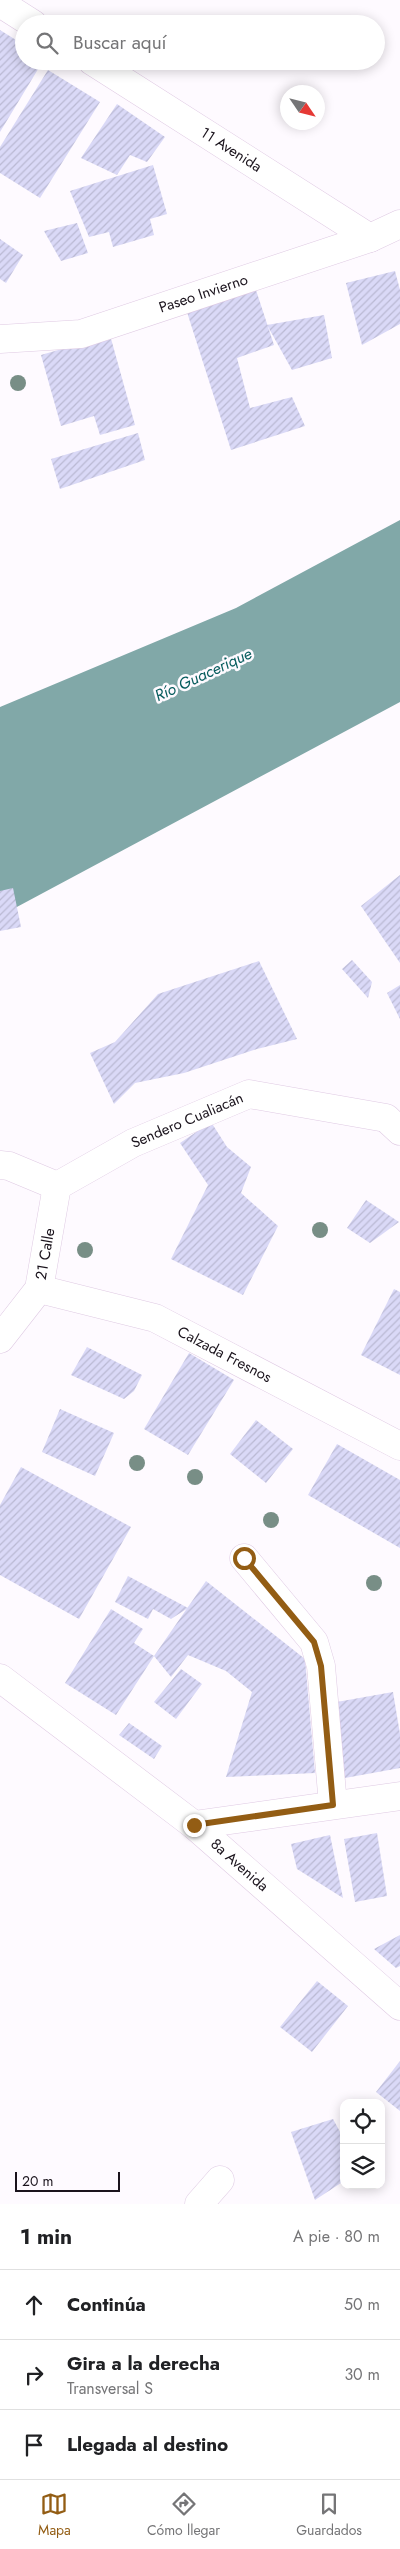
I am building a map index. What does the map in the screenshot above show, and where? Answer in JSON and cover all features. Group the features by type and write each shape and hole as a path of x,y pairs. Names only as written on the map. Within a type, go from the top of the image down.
{"street":[{"path":"0,3 19,15"},
{"name":"11 Avenida","path":"106,70 370,238"},
{"name":"Paseo Invierno","path":"0,339 81,334 370,238 400,224"},
{"name":"Sendero Cualiacán","path":"57,1186 133,1142 249,1094 393,1124"},
{"path":"0,1165 9,1166 57,1186"},
{"name":"21 Calle","path":"0,1339 39,1289 57,1186"},
{"name":"Calzada Fresnos","path":"39,1289 155,1318 400,1446"},
{"path":"244,1558 314,1642 321,1666 333,1805"},
{"name":"8a Avenida","path":"0,1678 194,1825 400,2006"},
{"path":"194,1825 400,1796"},
{"path":"199,2204 220,2180"}],"water":[{"name":"Río Guacerique","path":"400,520 400,702 0,916 0,707 236,608"}],"building":[{"path":"0,30 15,39 15,70 38,70 0,132"},
{"path":"48,70 100,102 40,198 0,173 0,147"},
{"path":"117,104 165,137 147,162 130,155 117,175 81,158"},
{"path":"153,165 167,214 150,219 154,235 113,247 109,232 89,237 70,191"},
{"path":"77,223 88,253 61,261 44,231"},
{"path":"0,239 23,255 6,283 0,279"},
{"path":"395,271 400,290 400,324 362,345 346,283"},
{"path":"254,284 274,345 237,358 250,408 292,397 305,426 231,450 186,309"},
{"path":"324,315 332,358 292,370 267,325"},
{"path":"110,335 135,425 100,435 94,416 61,426 41,355"},
{"path":"138,433 145,460 60,489 51,459"},
{"path":"400,875 400,963 361,906"},
{"path":"13,888 21,927 0,931 0,891"},
{"path":"352,960 372,982 368,998 342,969"},
{"path":"259,961 297,1039 257,1049 184,1073 135,1083 114,1104 90,1053 115,1042 158,994"},
{"path":"400,985 400,1019 387,993"},
{"path":"211,1122 227,1147 251,1167 241,1193 278,1226 243,1295 171,1259 208,1185 180,1143"},
{"path":"366,1200 399,1222 370,1243 347,1228"},
{"path":"394,1289 400,1292 400,1375 361,1355"},
{"path":"87,1347 142,1375 134,1391 124,1399 71,1375"},
{"path":"189,1353 234,1380 188,1455 144,1429"},
{"path":"60,1409 114,1433 95,1476 42,1452"},
{"path":"256,1420 293,1449 266,1483 230,1454"},
{"path":"337,1444 400,1480 400,1548 308,1495"},
{"path":"21,1467 131,1527 79,1619 0,1575 0,1505"},
{"path":"128,1576 188,1608 171,1619 153,1609 148,1619 115,1602"},
{"path":"206,1581 305,1659 315,1773 226,1777 252,1692 226,1671 188,1655 171,1677 154,1656"},
{"path":"111,1609 143,1629 134,1643 154,1656 116,1715 65,1683"},
{"path":"181,1669 202,1684 176,1719 154,1702"},
{"path":"393,1692 400,1734 400,1768 345,1778 331,1703"},
{"path":"129,1723 162,1746 154,1759 119,1735"},
{"path":"377,1833 387,1896 355,1902 344,1839"},
{"path":"330,1835 343,1898 297,1869 291,1844"},
{"path":"400,1935 400,1966 396,1968 374,1949"},
{"path":"317,1981 348,2006 312,2052 280,2027"},
{"path":"400,2061 400,2111 376,2092"},
{"path":"333,2119 340,2132 340,2184 315,2200 291,2132"}],"route":[{"path":"194,1825 333,1805 321,1666 314,1642 244,1558"}]}
